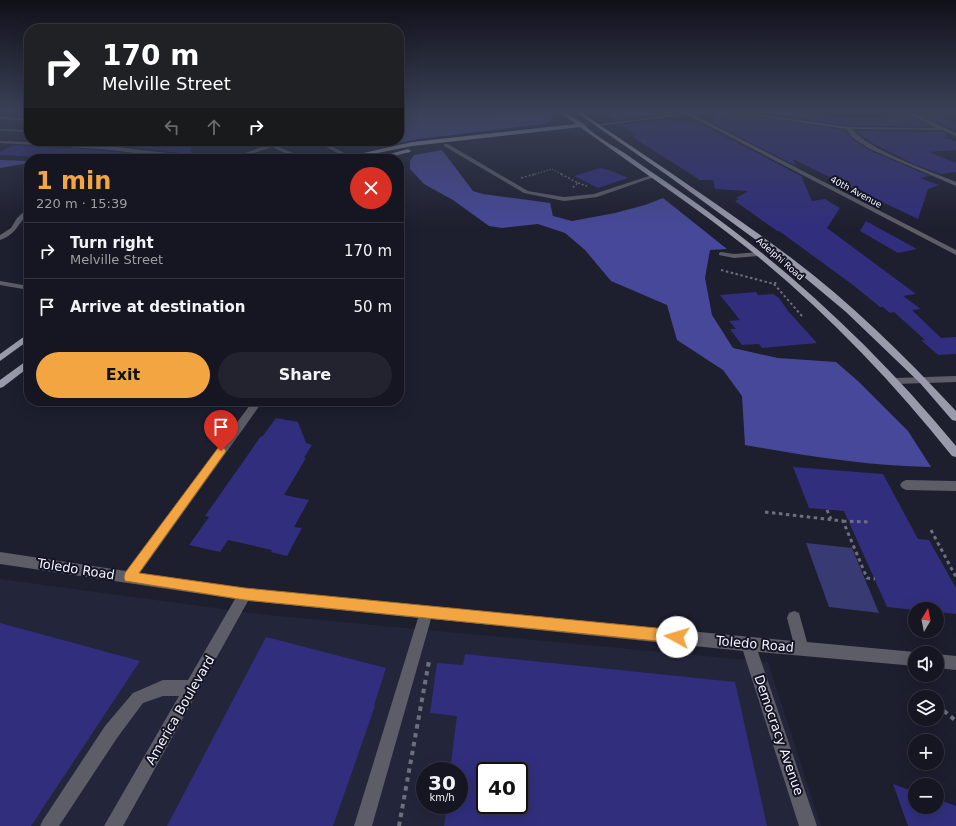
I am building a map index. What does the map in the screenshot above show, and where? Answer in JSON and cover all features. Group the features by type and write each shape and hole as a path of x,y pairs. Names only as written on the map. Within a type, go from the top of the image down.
{"main road":[{"path":"368,154 383,151"},
{"path":"400,154 417,151"},
{"name":"Adelphi Road","path":"617,151 654,176 760,254 838,325 896,381 956,453"},
{"name":"Adelphi Road","path":"633,151 788,259 849,310 923,381 956,417"},
{"path":"0,358 24,340"},
{"path":"0,384 24,366"}],"street":[{"path":"130,151 159,154"},
{"path":"247,154 258,151"},
{"path":"455,151 526,192 564,199 595,196 654,176"},
{"name":"40th Avenue","path":"759,151 956,253"},
{"path":"878,151 956,184"},
{"path":"0,238 14,229 19,219 24,214"},
{"path":"19,219 24,218"},
{"path":"721,254 734,256 760,254"},
{"path":"1,284 24,287"},
{"path":"896,381 956,379"},
{"path":"130,577 254,406"},
{"path":"906,485 956,486"},
{"name":"Toledo Road","path":"0,558 245,594 908,658"},
{"name":"America Boulevard","path":"113,826 245,594"},
{"path":"363,826 427,611"},
{"path":"794,618 802,649"},
{"name":"Democracy Avenue","path":"748,644 808,826"},
{"path":"944,663 956,664"},
{"path":"49,826 111,732 138,698 163,688 192,688"}],"path":[{"path":"508,182 552,170 578,183 574,185 572,190"},
{"path":"722,270 774,284 802,316"},
{"path":"774,284 778,281"},
{"path":"827,510 831,519"},
{"path":"764,512 843,521 870,522"},
{"path":"843,521 867,578 875,579"},
{"path":"930,530 956,577"},
{"path":"399,826 430,653"},
{"path":"944,711 956,721"}],"shaded area":[{"path":"442,151 473,191 483,194 550,203 553,216 572,221 615,213 645,205 663,198 727,249 710,250 705,278 712,315 733,348 778,358 836,362 858,381 908,431 931,467 884,465 838,460 745,445 742,396 723,370 677,340 667,305 611,281 585,250 565,233 538,224 502,228 489,226 453,200 424,184 410,169 410,161 414,155"},
{"path":"0,160 24,161 24,164 0,168"},
{"path":"806,543 852,548 879,613 829,607"},
{"path":"0,579 268,615 768,662 821,826 0,826"}],"building":[{"path":"3,151 105,151 133,154 24,154 24,156 0,155 0,152"},
{"path":"160,151 191,151 191,154"},
{"path":"654,151 752,151 801,176 812,201 825,199 840,208 827,228 916,294 903,296 921,309 912,310 941,338 956,337 956,354 938,355 921,340 925,340 894,312 890,313 883,307 880,307 853,285 735,201 739,199 736,198 748,191 715,189 713,180 700,180"},
{"path":"766,151 870,151 930,176 920,178 939,185 928,189 918,219 874,198 871,198 793,159 796,166"},
{"path":"887,151 949,151 929,152 956,163 956,172 941,174 916,165"},
{"path":"600,168 628,178 598,188 574,176"},
{"path":"866,221 917,249 898,253 860,231"},
{"path":"756,292 758,295 773,294 779,298 788,311 817,343 762,348 759,344 742,345 730,329 736,329 729,321 740,320 720,295"},
{"path":"276,418 298,422 306,443 312,445 284,495 309,500 294,527 302,528 287,556 271,552 272,550 228,540 220,552 189,545 209,517 205,516 261,436 262,437"},
{"path":"793,467 883,474 918,539 929,540 956,588 956,614 944,613 944,602 908,602 908,609 887,607 844,511 809,508"},
{"path":"0,623 140,661 31,826 0,826"},
{"path":"266,637 386,668 374,705 375,706 333,826 167,826"},
{"path":"465,654 735,682 767,826 444,826 446,814 468,814 468,762 451,762 457,716 430,713 437,663 463,665"},
{"path":"893,784 908,789 908,814 944,814 944,802 956,806 956,826 908,826"}],"route":[{"path":"221,451 130,577 245,594 677,637"}]}
